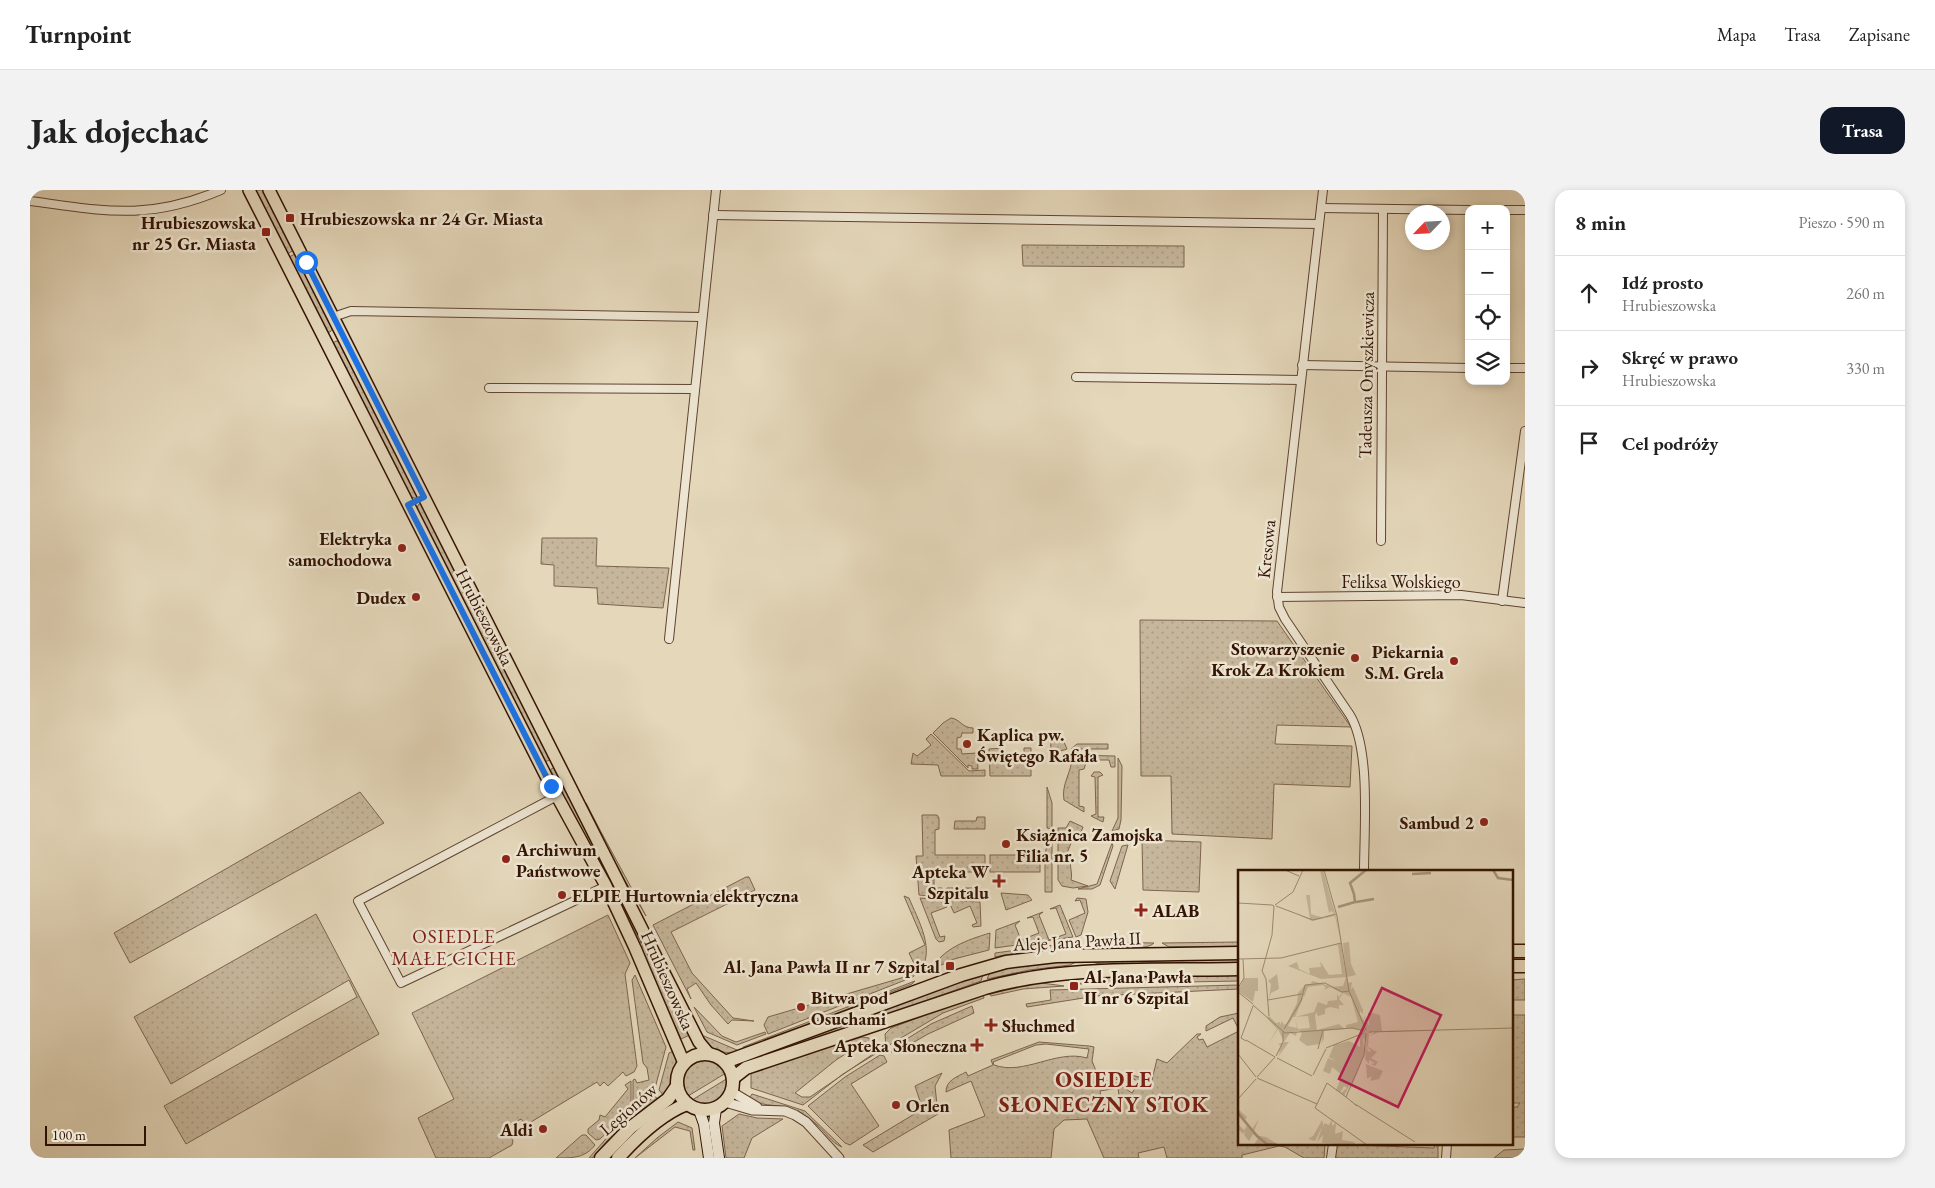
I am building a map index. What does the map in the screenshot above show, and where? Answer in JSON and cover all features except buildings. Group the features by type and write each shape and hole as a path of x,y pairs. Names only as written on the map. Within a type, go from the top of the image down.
{"highway":[{"path":"1512,951 1525,951"},
{"name":"Aleje Jana Pawła II","path":"725,1062 978,969 1026,959 1238,953"},
{"path":"1083,973 1084,956"},
{"path":"1512,966 1525,966"},
{"name":"Aleje Jana Pawła II","path":"733,1078 746,1068 985,988 1032,977 1083,973 1238,969"},
{"path":"709,1054 725,1062 733,1078 724,1101 699,1110 687,1104 681,1098 677,1086 679,1072 684,1063 695,1055 709,1054"},
{"name":"Legionów","path":"601,1158 630,1128 668,1098 677,1086"},
{"name":"Legionów","path":"618,1158 648,1129 673,1111 687,1104"}],"main road":[{"name":"Hrubieszowska","path":"250,190 408,505 557,796 606,886 684,1063"},
{"name":"Hrubieszowska","path":"269,190 699,1042 709,1054"},
{"path":"408,505 424,497"},
{"path":"719,1158 714,1123 724,1101"},
{"path":"699,1110 704,1124 709,1158"}],"street":[{"path":"30,201 99,211 149,211 193,202 220,190"},
{"path":"669,639 701,317 716,190"},
{"name":"Kresowa","path":"1323,190 1300,380 1277,597 1285,620 1350,714 1358,730 1362,755 1364,870"},
{"path":"1321,208 1465,210"},
{"name":"Tadeusza Onyszkiewicza","path":"1381,541 1380,367 1383,209"},
{"path":"1510,210 1525,210"},
{"path":"713,215 1319,224"},
{"path":"333,317 351,311 701,317"},
{"path":"1302,365 1465,368"},
{"path":"1510,368 1525,368"},
{"path":"1076,377 1300,380"},
{"path":"489,388 694,389"},
{"path":"1502,602 1525,431"},
{"name":"Feliksa Wolskiego","path":"1277,597 1461,595 1502,602 1525,603"},
{"path":"557,796 358,901 401,983 606,886"},
{"path":"724,1101 752,1110 788,1112 799,1117 839,1158"}],"shaded area":[{"path":"255,190 266,190 296,249 287,254"},
{"path":"1022,245 1184,246 1184,267 1023,266"},
{"path":"297,253 334,327 330,332 327,332 289,257"},
{"path":"336,341 342,343 419,495 416,498 410,497 333,343"},
{"path":"422,503 551,758 548,761 544,761 417,510 418,505"},
{"path":"542,538 597,538 596,566 669,568 663,608 598,604 597,588 554,586 554,565 541,564"},
{"path":"1140,620 1277,621 1351,727 1277,725 1275,744 1352,746 1350,787 1274,784 1272,839 1172,834 1171,776 1141,776"},
{"path":"951,718 966,727 973,728 973,733 962,733 961,737 957,738 957,749 961,749 962,754 977,753 978,769 972,769 972,766 968,765 968,768 933,733"},
{"path":"931,734 969,771 985,770 985,776 941,776 938,765 911,764 913,753 917,756 931,745 926,739"},
{"path":"1051,742 1064,742 1067,749 1060,751 1050,762"},
{"path":"1077,744 1108,744 1108,749 1071,749"},
{"path":"1003,748 1004,758 1024,758 1024,748 1031,748 1031,776 990,776 989,749"},
{"path":"1067,755 1115,756 1115,767 1111,767 1109,760 1087,760 1084,769 1079,770 1079,806 1084,807 1084,812 1064,800 1063,794 1072,757 1069,757 1069,762 1058,762"},
{"path":"1118,758 1122,766 1121,820 1119,829 1112,831 1118,818"},
{"path":"555,768 644,940 638,944 550,774 551,769"},
{"path":"1094,772 1100,772 1103,775 1098,777 1098,817 1104,817 1103,822 1091,816 1096,814 1095,777 1091,776"},
{"path":"1047,787 1052,803 1052,892 1045,892 1045,854 1051,829 1047,828"},
{"path":"360,792 384,823 130,963 114,933"},
{"path":"586,803 631,888 646,916 612,859"},
{"path":"922,815 937,815 939,818 939,829 935,830 935,855 985,855 985,872 934,872 934,888 942,888 942,897 919,895 916,856 923,856"},
{"path":"977,817 985,817 985,829 954,829 955,821 976,821"},
{"path":"1070,821 1083,827 1081,832 1076,831 1067,853 1072,855 1070,862 1071,880 1088,886 1073,888 1062,886 1058,880 1058,828 1066,828"},
{"path":"1142,840 1201,842 1199,892 1143,890"},
{"path":"1112,843 1113,846 1100,885 1092,889 1078,889 1097,884"},
{"path":"1128,845 1115,889 1110,881 1122,846"},
{"path":"990,855 1040,855 1040,872 990,872"},
{"path":"749,877 755,890 671,932 692,973 733,1018 754,1021 732,1020 728,1024 711,1005 696,983 687,989 691,999 653,925"},
{"path":"947,888 980,888 980,899 947,897"},
{"path":"1001,893 1028,895 1032,900 1006,910"},
{"path":"904,896 909,898 924,935 926,946 926,955 924,964 918,972 909,953 925,945"},
{"path":"920,898 944,900 947,907 931,913 940,937 945,936 944,941 939,942 936,939"},
{"path":"1077,898 1086,899 1088,912 1081,935 1076,937 1069,920 1085,913 1080,900 1075,901"},
{"path":"948,900 980,902 981,926 973,927 972,925 977,923 970,906 954,913"},
{"path":"1060,905 1073,937 995,948 996,930 1020,921 1015,925 1021,940 1039,933 1033,917 1027,918 1043,912 1039,915 1049,940 1066,934 1056,908 1050,909"},
{"path":"316,914 379,1034 186,1144 164,1106 357,997 349,980 171,1084 134,1017"},
{"path":"608,915 630,963 625,974 637,1066 634,1072 626,1076 623,1072 608,1086 604,1082 600,1086 597,1082 526,1125 521,1119 506,1127 513,1141 512,1145 489,1158 436,1158 418,1118 454,1099 412,1013"},
{"path":"990,933 989,950 954,959 931,970 936,962 949,950 964,942"},
{"path":"1077,942 1063,947 995,957 995,953"},
{"path":"1101,942 1154,943 1150,946 1128,948 1112,946"},
{"path":"1238,942 1238,947 1169,947 1162,943"},
{"path":"646,945 692,1034 681,1039 640,948"},
{"path":"1238,958 1238,964 1149,963 1104,965 1091,961"},
{"path":"1078,961 1070,965 1029,970 987,979 991,970 1025,963"},
{"path":"984,971 981,981 749,1063 747,1058"},
{"path":"1238,972 1238,981 1078,984 1109,976"},
{"path":"915,974 913,977 768,1034 764,1025 768,1017"},
{"path":"635,975 666,1047 654,1092 633,1108 633,1080 635,1079 637,1083 649,1080 647,1068 643,1063 632,980"},
{"path":"1525,979 1525,1000 1512,1000 1512,980"},
{"path":"915,981 912,984 744,1050 743,1047"},
{"path":"1027,981 1064,986 1023,989 991,996 989,991"},
{"path":"1238,985 1238,989 1096,996 1027,1007 1026,1004 1051,1000 1050,990"},
{"path":"983,993 984,998 943,1013 886,1047 885,1034 891,1028"},
{"path":"972,1006 974,1013 928,1034 895,1053 891,1052 892,1048 931,1024"},
{"path":"694,1007 722,1036 736,1042 765,1032 766,1034 737,1045 707,1032"},
{"path":"1238,1013 1238,1028 1233,1018 1206,1031 1206,1026 1220,1017"},
{"path":"1512,1015 1525,1015 1525,1137 1512,1137 1512,1107 1517,1107 1520,1103 1512,1103"},
{"path":"1238,1032 1238,1146 1279,1146 1242,1155 1242,1158 1167,1158 1164,1147 1138,1153 1139,1158 1104,1158 1087,1119 1064,1120 1054,1129 1051,1158 951,1158 949,1130 985,1116 971,1081 946,1092 946,1088 953,1079 966,1072 968,1076 993,1065 991,1060 1039,1042 1089,1046 1094,1047 1092,1061 1101,1083 1126,1074 1152,1080 1157,1059 1167,1063 1197,1034 1201,1034 1197,1037 1199,1040 1203,1039 1207,1047","holes":["1046,1044 1089,1049 1087,1058 1064,1057 1017,1067 994,1065 993,1062 1036,1045","1127,1075 1139,1082 1132,1093 1113,1081","1118,1088 1120,1102 1102,1105 1100,1091"]},
{"path":"704,1036 738,1052 727,1053 717,1050 705,1041 702,1037"},
{"path":"862,1037 869,1038 871,1043 864,1042 836,1060 795,1093 802,1097 810,1097 838,1078 803,1105 751,1088 751,1070"},
{"path":"874,1049 880,1051 851,1069 873,1054"},
{"path":"676,1050 674,1074 664,1096 659,1090 669,1053"},
{"path":"880,1055 884,1056 887,1062 851,1084 879,1126 850,1145 845,1143 808,1106 845,1077"},
{"path":"705,1059 717,1062 726,1073 688,1096 683,1084 685,1073 692,1064"},
{"path":"942,1073 935,1086 938,1114 873,1152 863,1145 916,1113 920,1101 915,1086"},
{"path":"728,1078 725,1092 717,1101 705,1104 692,1100"},
{"path":"631,1081 631,1110 600,1139 596,1140 588,1133 588,1129 599,1120 600,1115 605,1117 628,1089 625,1085"},
{"path":"752,1094 805,1111 842,1147 835,1143 814,1122 797,1111 748,1100"},
{"path":"655,1096 658,1100 608,1140 592,1158 589,1158 619,1124"},
{"path":"739,1114 757,1118 783,1119 752,1138 744,1158 726,1158 722,1126"},
{"path":"678,1122 692,1128 695,1150 693,1150 690,1131 675,1127 635,1158 657,1138"},
{"path":"582,1135 586,1135 595,1145 587,1153 568,1158 556,1158"},
{"path":"1279,1146 1325,1146 1324,1158 1304,1158 1285,1147"},
{"path":"1330,1146 1434,1148 1434,1146 1438,1146 1438,1158 1328,1158"},
{"path":"1525,1149 1525,1158 1494,1158 1504,1150"}],"place":[{"name":"Hrubieszowska nr 24 Gr. Miasta","path":"290,218"},
{"name":"Hrubieszowska nr 25 Gr. Miasta","path":"266,232"},
{"name":"Elektryka samochodowa","path":"402,548"},
{"name":"Dudex","path":"416,597"},
{"name":"Stowarzyszenie Krok Za Krokiem","path":"1355,658"},
{"name":"Piekarnia S.M. Grela","path":"1454,661"},
{"name":"Kaplica pw. Świętego Rafała","path":"967,744"},
{"name":"Sambud 2","path":"1484,822"},
{"name":"Książnica Zamojska Filia nr. 5","path":"1006,844"},
{"name":"Archiwum Państwowe","path":"506,859"},
{"name":"Apteka W Szpitalu","path":"999,881"},
{"name":"ELPIE Hurtownia elektryczna","path":"562,895"},
{"name":"ALAB","path":"1141,910"},
{"name":"Al. Jana Pawła II nr 7 Szpital","path":"950,966"},
{"name":"Al. Jana Pawła II nr 6 Szpital","path":"1074,986"},
{"name":"Bitwa pod Osuchami","path":"801,1007"},
{"name":"Słuchmed","path":"991,1025"},
{"name":"Apteka Słoneczna","path":"977,1045"},
{"name":"Orlen","path":"896,1105"},
{"name":"Aldi","path":"543,1129"}],"district":[{"name":"OSIEDLE MAŁE CICHE","path":"454,947"},
{"name":"OSIEDLE SŁONECZNY STOK","path":"1104,1092"}],"route":[{"path":"306,262 424,497 408,505 551,786"}]}
